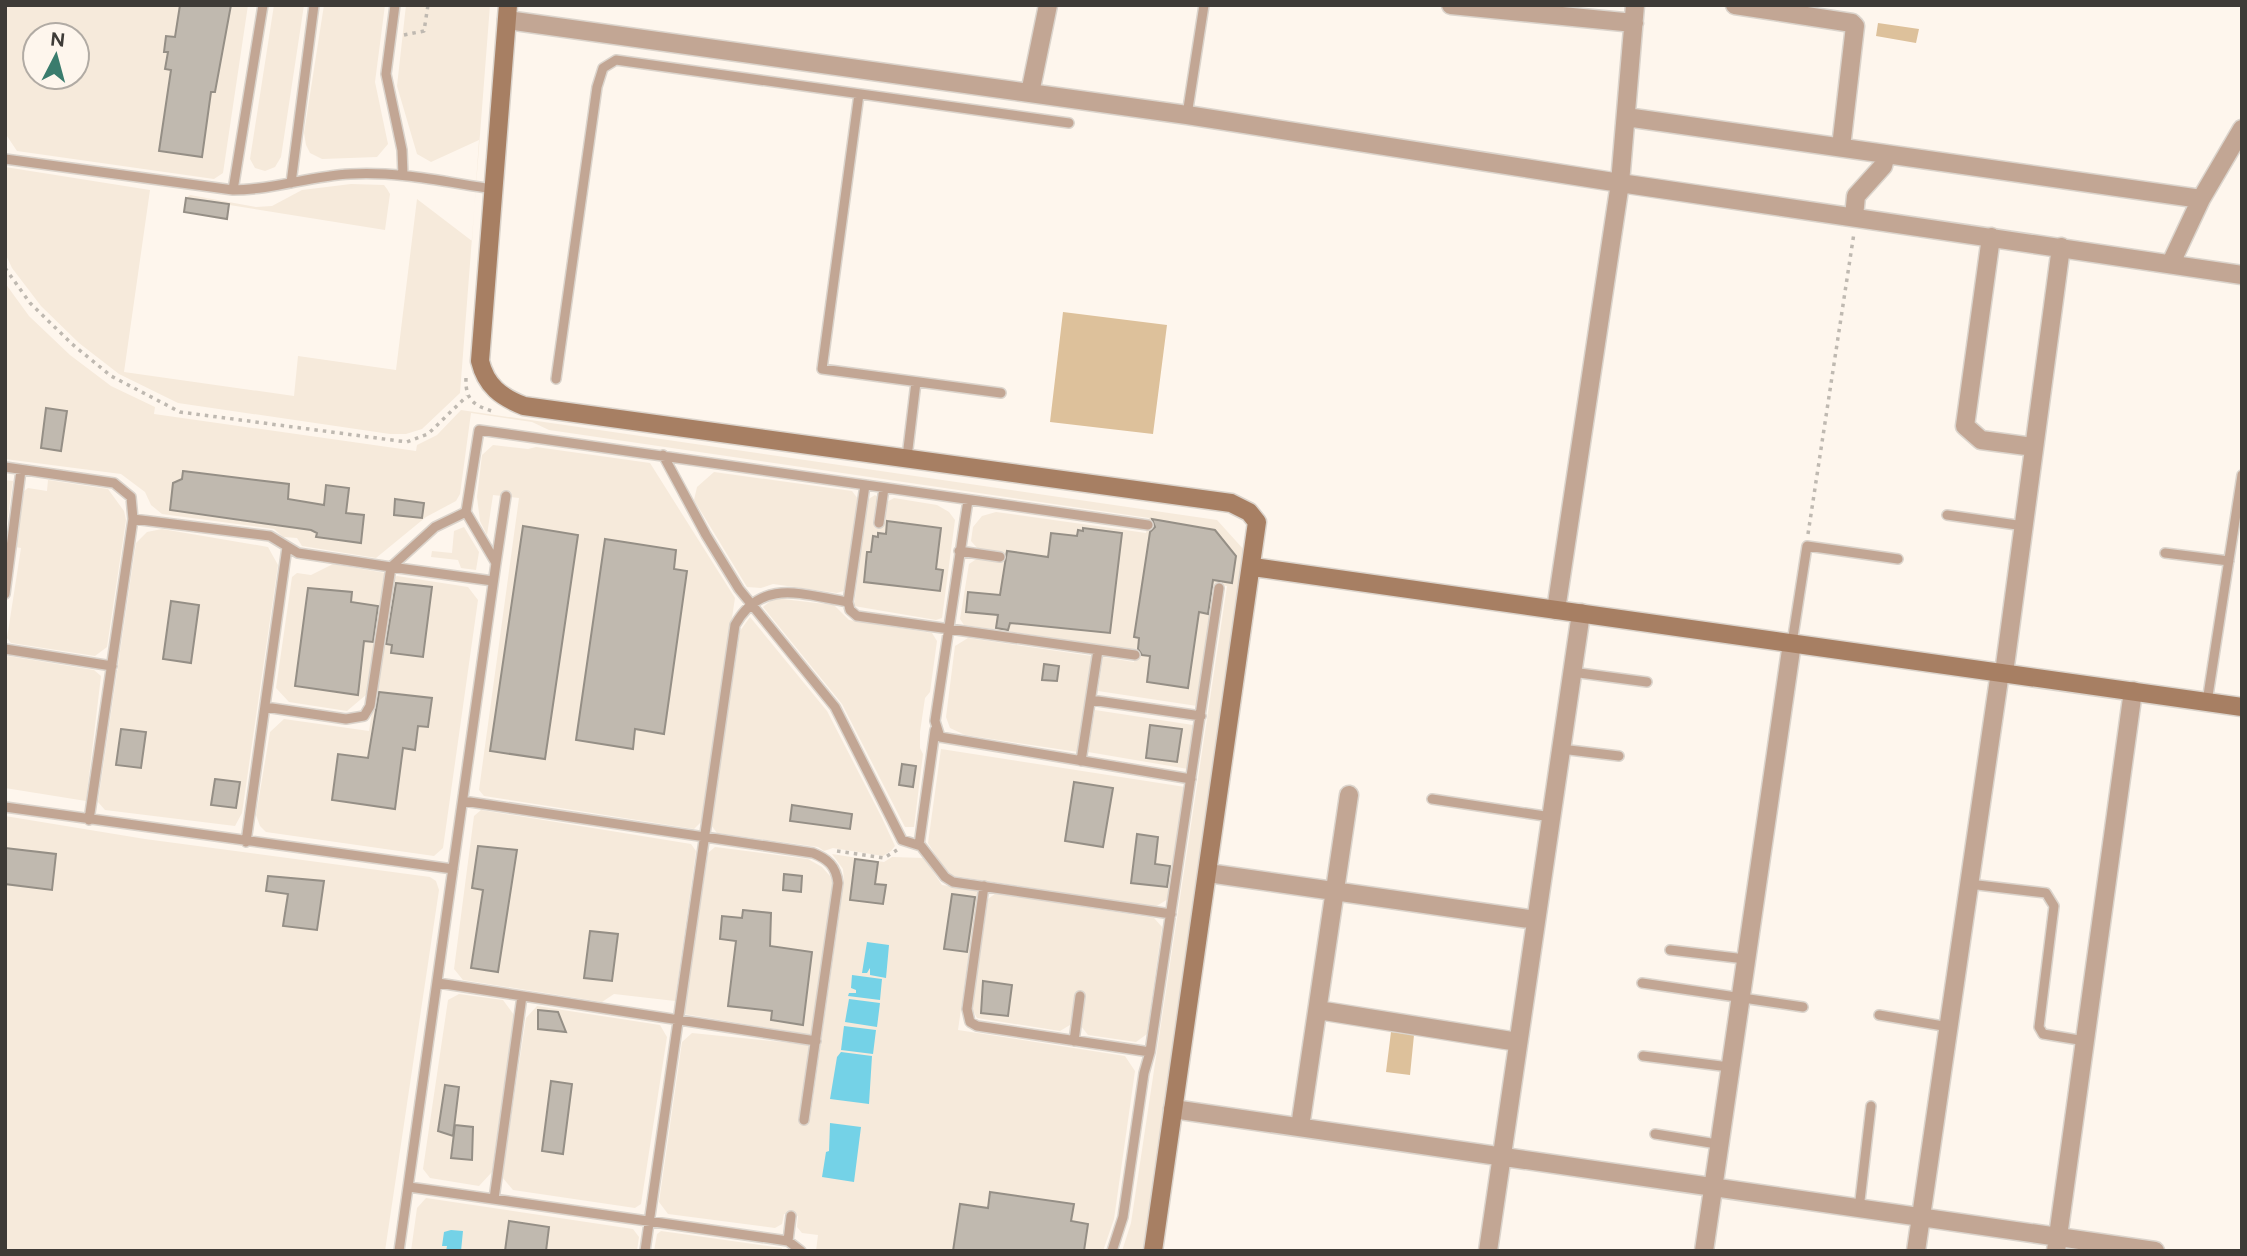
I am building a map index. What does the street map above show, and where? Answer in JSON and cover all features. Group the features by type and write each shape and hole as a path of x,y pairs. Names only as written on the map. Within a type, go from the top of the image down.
{"street":[{"path":"1030,93 1048,5"},
{"path":"1451,5 1635,14 1620,183 1556,610"},
{"path":"1735,5 1800,10 1855,26 1841,147"},
{"path":"1153,1251 1253,567 1257,522 1249,512 1231,503 524,406 505,399 484,376 480,361 508,12 1620,183 2242,275"},
{"path":"1626,117 2201,198"},
{"path":"2171,263 2201,198 2242,129"},
{"path":"1855,217 1856,196 1883,166 1886,154"},
{"path":"1991,237 1965,425 1981,440 2034,447"},
{"path":"1916,1251 2024,526 2061,247"},
{"path":"1253,567 2242,707"},
{"path":"1488,1251 1581,613"},
{"path":"1704,1251 1717,1144 1792,643"},
{"path":"2057,1244 2133,691"},
{"path":"1300,1127 1349,795"},
{"path":"1208,873 1536,920"},
{"path":"1318,1010 1518,1042"},
{"path":"1173,1110 1921,1217 2057,1244 2155,1251"}],"lane":[{"path":"233,190 263,5"},
{"path":"291,183 314,5"},
{"path":"396,5 386,74 402,150 403,175"},
{"path":"1187,115 1204,5"},
{"path":"556,379 603,68 616,60 1069,123"},
{"path":"859,94 822,369 1001,393"},
{"path":"5,159 233,190 263,190 348,174 403,175 493,189"},
{"path":"907,457 916,382"},
{"path":"496,563 467,512 479,430 1147,526"},
{"path":"663,455 706,535 750,605 835,707 902,840 929,853 945,877 984,886 1171,914"},
{"path":"5,467 114,483 131,497 133,519 89,820"},
{"path":"5,594 21,470"},
{"path":"2207,702 2229,561 2238,522 2242,475"},
{"path":"865,485 848,602 850,610 857,616 1135,655"},
{"path":"879,523 884,488"},
{"path":"399,1251 506,496"},
{"path":"914,844 935,729 947,628 968,500"},
{"path":"265,707 346,719 364,716 370,706 391,566 435,527 467,512"},
{"path":"1947,515 2024,526"},
{"path":"133,519 270,537 298,553 493,581"},
{"path":"1792,643 1807,545 1898,559"},
{"path":"246,842 287,547"},
{"path":"959,551 1000,557"},
{"path":"2165,553 2229,561"},
{"path":"1112,1251 1123,1217 1144,1073 1150,1052 1219,588"},
{"path":"645,1251 735,625 750,605 775,591 848,602"},
{"path":"5,649 111,666"},
{"path":"1082,761 1098,650"},
{"path":"1572,672 1647,682"},
{"path":"1091,700 1200,716"},
{"path":"935,729 940,737 949,741 1191,779"},
{"path":"1561,749 1619,756"},
{"path":"1432,799 1551,817"},
{"path":"463,801 823,857 837,872 838,883 804,1120"},
{"path":"5,807 453,869"},
{"path":"1969,884 2046,894 2051,899 2054,906 2039,1027 2043,1034 2085,1041"},
{"path":"984,886 967,1009 970,1023 1150,1052"},
{"path":"1670,950 1745,959"},
{"path":"438,983 817,1041"},
{"path":"1642,983 1802,1007"},
{"path":"494,1199 522,996"},
{"path":"1074,1041 1080,996"},
{"path":"1879,1015 1949,1027"},
{"path":"1643,1056 1729,1067"},
{"path":"1859,1209 1871,1106"},
{"path":"1655,1134 1717,1144"},
{"path":"410,1186 788,1241 801,1251"},
{"path":"788,1241 791,1216"}],"path":[{"path":"391,34 410,35 424,31 428,5"},
{"path":"1807,545 1855,217"},
{"path":"5,268 30,303 72,344 111,376 180,412 407,442 428,434 467,396 477,406 497,413"},
{"path":"823,857 832,850 884,858 914,844"}],"shaded area":[{"path":"5,5 248,5 223,173 214,179 17,151 5,133"},
{"path":"274,5 304,5 281,157 275,167 265,171 255,168 250,159"},
{"path":"324,5 385,5 375,82 388,144 377,157 322,159 310,153 306,145 304,133"},
{"path":"406,5 490,5 474,210 479,140 431,162 417,154 397,86"},
{"path":"1878,23 1919,29 1916,43 1876,36"},
{"path":"5,167 150,190 124,372 294,396 298,356 396,370 417,199 472,241 460,393 422,429 406,434 390,434 178,403 119,374 79,343 41,306 12,268 5,253"},
{"path":"351,184 384,185 387,189 390,194 385,230 186,198 190,195 256,207 272,206 302,190"},
{"path":"5,283 29,316 70,355 111,386 155,407 154,414 416,451 417,445 437,435 461,410 1217,520 1245,551 1144,1251 1122,1251 1131,1223 1227,586 1216,584 1197,706 1098,691 1103,657 1134,662 1136,650 964,625 960,619 969,564 978,558 979,550 971,541 973,527 982,516 996,512 1146,533 1149,518 549,430 532,422 471,413 460,494 456,501 426,517 376,558 302,546 297,538 283,537 274,529 162,514 151,505 145,492 121,474 5,459"},
{"path":"1063,312 1167,325 1153,434 1050,422"},
{"path":"493,445 528,449 536,447 650,463 735,598 701,822 694,829 484,796 479,790 519,498 493,495 487,535 480,521 477,497 482,455"},
{"path":"714,472 852,491 858,499 844,591 837,593 773,584 761,588 747,587 694,500 697,487"},
{"path":"5,480 13,481 5,538"},
{"path":"48,480 108,489 124,511 126,520 107,647 95,656 11,643 7,638 21,548 15,547 23,492 28,488 47,491"},
{"path":"875,495 885,503 894,498 937,505 949,512 955,520 942,618 936,620 854,606 867,500"},
{"path":"464,527 479,552 476,570 461,568 458,560 431,557 432,551 452,553 454,531"},
{"path":"162,529 268,547 278,565 242,813 235,826 105,810 98,802 136,543 147,532"},
{"path":"333,564 385,573 367,694 347,711 289,702 276,688 292,577 297,573 311,575"},
{"path":"397,576 468,587 478,600 443,848 434,856 266,832 260,826 256,815 270,732 284,719 369,731 393,578"},
{"path":"774,598 834,605 849,620 932,633 937,641 930,692 925,698 920,732 920,748 923,754 914,827 905,827 842,704 763,607"},
{"path":"750,617 827,711 895,846 883,856 833,848 824,851 818,847 717,833 711,825 740,631"},
{"path":"968,638 1092,656 1078,752 965,735 950,728 946,717 955,646"},
{"path":"8,656 94,670 101,676 86,801 5,788 5,658"},
{"path":"1095,710 1193,725 1188,769 1088,752"},
{"path":"941,749 1185,787 1168,899 1155,907 948,875 928,843"},
{"path":"481,810 691,844 696,851 675,1001 614,994 602,1002 463,980 454,969 474,816"},
{"path":"5,816 145,839 430,877 436,881 439,890 385,1251 5,1251"},
{"path":"715,847 808,859 822,867 830,876 833,884 812,1035 684,1014 708,853"},
{"path":"832,854 884,862 892,857 924,858 942,885 978,890 958,1030 1125,1056 1135,1071 1114,1219 1103,1251 816,1251 818,1235 802,1233 797,1227 798,1216 784,1214 782,1224 775,1228 668,1214 659,1202 682,1042 692,1033 810,1045 799,1119 810,1120 844,881 843,869"},
{"path":"996,893 1154,918 1162,927 1147,1034 1136,1042 1088,1035 1081,1026 1085,997 1075,996 1070,1025 1060,1031 977,1018 972,1009 988,899"},
{"path":"459,994 503,1000 514,1015 492,1172 479,1186 430,1178 423,1169 448,1000"},
{"path":"537,1006 660,1025 667,1037 641,1204 635,1208 513,1190 502,1177 526,1018"},
{"path":"1391,1032 1414,1035 1410,1075 1386,1072"},
{"path":"426,1198 633,1229 639,1237 637,1251 411,1251 417,1208"},
{"path":"661,1231 782,1248 781,1251 654,1251 657,1234"}],"water":[{"path":"867,942 889,945 886,978 870,975 870,968 867,973 862,973"},
{"path":"852,975 882,979 880,1000 848,996 849,993 856,993 856,990 851,988"},
{"path":"849,999 880,1003 877,1027 845,1022"},
{"path":"844,1026 876,1030 873,1054 841,1050"},
{"path":"841,1052 872,1056 869,1104 830,1099 837,1057"},
{"path":"830,1123 861,1127 854,1182 822,1177 826,1152 829,1151"},
{"path":"463,1231 461,1251 446,1251 447,1246 442,1246 444,1232"}],"building":[{"path":"180,5 231,5 215,92 211,92 202,157 159,151 171,70 165,69 168,52 164,52 166,36 175,37"},
{"path":"186,198 229,204 227,219 184,212"},
{"path":"46,408 67,411 61,451 41,448"},
{"path":"183,471 289,484 288,499 324,505 326,485 349,488 346,513 364,515 361,543 316,537 317,533 311,530 170,510 173,483 182,479"},
{"path":"395,499 424,503 422,518 394,515"},
{"path":"1152,519 1215,530 1236,556 1232,583 1213,580 1208,614 1199,612 1188,688 1147,682 1150,656 1142,655 1138,649 1139,638 1134,637 1150,532 1155,527"},
{"path":"887,521 941,528 936,569 943,570 940,591 864,582 867,552 871,552 873,536 878,537 878,533 886,534"},
{"path":"523,526 578,535 545,759 490,751"},
{"path":"1083,528 1122,533 1110,633 1010,623 1008,630 996,628 998,615 966,612 968,592 1000,595 1007,551 1048,557 1051,533 1077,536 1078,530 1083,531"},
{"path":"605,539 676,550 674,569 687,571 664,734 635,729 633,749 576,740"},
{"path":"396,583 432,587 423,657 391,653 392,645 386,644"},
{"path":"308,588 352,592 351,602 378,606 373,642 364,641 358,695 295,686"},
{"path":"171,601 199,605 191,663 163,659"},
{"path":"1044,664 1059,666 1057,681 1042,680"},
{"path":"379,692 432,698 428,727 418,726 415,750 403,748 395,809 332,800 338,754 368,758"},
{"path":"1150,725 1182,729 1177,762 1146,758"},
{"path":"121,729 146,732 141,768 116,765"},
{"path":"902,764 916,766 913,787 899,785"},
{"path":"215,779 240,782 236,808 211,805"},
{"path":"1074,782 1113,788 1103,847 1065,841"},
{"path":"792,805 852,814 850,829 790,821"},
{"path":"1137,834 1158,837 1155,864 1170,866 1167,887 1131,883"},
{"path":"478,846 517,850 498,972 471,968 483,890 472,888"},
{"path":"5,848 56,854 52,890 5,884"},
{"path":"855,859 878,862 875,884 886,885 883,904 850,900"},
{"path":"784,874 802,876 801,892 783,890"},
{"path":"268,876 324,881 317,930 283,926 288,894 266,891"},
{"path":"952,894 975,897 967,952 944,949"},
{"path":"743,910 771,913 770,946 812,952 803,1025 771,1020 772,1011 728,1006 736,941 720,939 722,916 742,918"},
{"path":"590,931 618,934 612,981 584,978"},
{"path":"983,981 1012,985 1008,1016 981,1013"},
{"path":"538,1010 558,1012 566,1032 538,1029"},
{"path":"551,1081 572,1084 563,1154 542,1151"},
{"path":"445,1085 459,1087 453,1136 438,1131"},
{"path":"455,1125 473,1127 472,1160 451,1158"},
{"path":"990,1192 1074,1204 1071,1221 1088,1224 1084,1251 953,1251 960,1204 988,1208"},
{"path":"509,1221 549,1227 546,1251 505,1251"}]}
